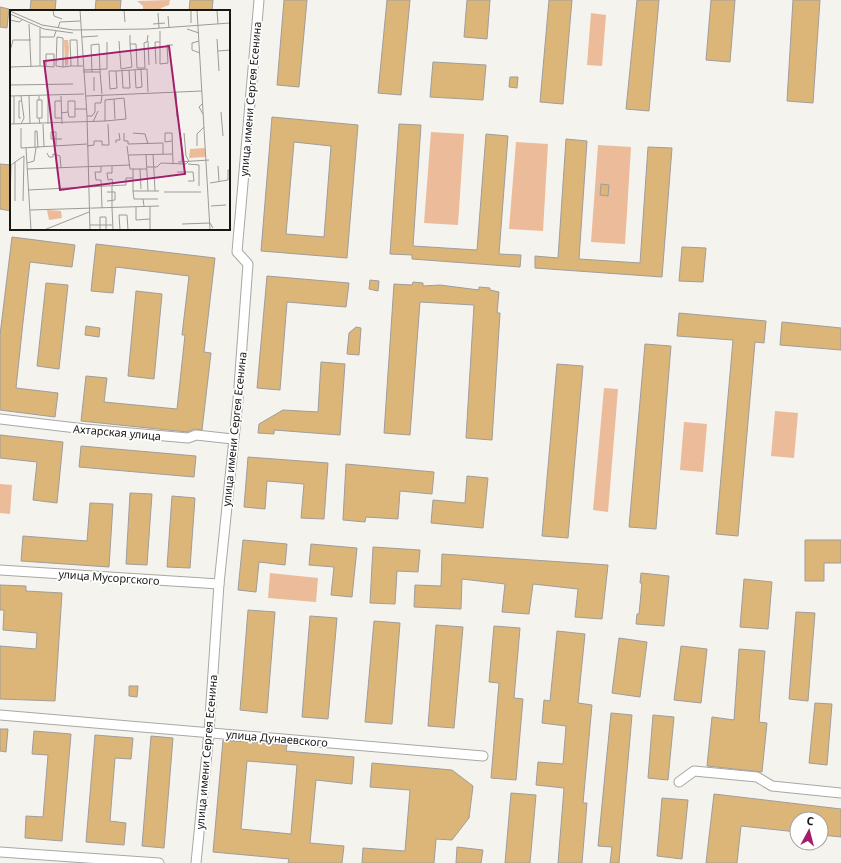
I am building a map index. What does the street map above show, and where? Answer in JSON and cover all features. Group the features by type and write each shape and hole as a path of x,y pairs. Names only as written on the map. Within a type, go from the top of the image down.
{"street":[{"name":"улица имени Сергея Есенина","path":"196,863 209,732 219,584 238,400 248,264 237,252 260,0"},
{"name":"Ахтарская улица","path":"0,419 85,429 188,438 196,435 233,439"},
{"name":"улица Мусоргского","path":"0,570 219,584"},
{"name":"улица Дунаевского","path":"0,715 482,756"},
{"path":"679,782 694,771 757,778 772,786 841,793"},
{"path":"0,852 159,863"}],"shaded area":[{"path":"170,0 169,5 161,8 161,10 143,10 143,6 137,1"},
{"path":"591,13 606,15 602,66 587,65"},
{"path":"431,132 464,134 458,225 424,223"},
{"path":"516,142 548,144 543,231 509,229"},
{"path":"598,145 631,147 625,244 591,242"},
{"path":"604,388 618,389 608,512 593,510"},
{"path":"775,411 798,413 794,458 771,456"},
{"path":"684,422 707,424 703,472 680,470"},
{"path":"0,484 12,485 10,514 0,513"},
{"path":"270,573 318,578 316,602 268,598"}],"building":[{"path":"31,0 56,0 55,10 30,10"},
{"path":"96,0 121,0 120,10 95,10"},
{"path":"190,0 213,0 212,10 189,10"},
{"path":"284,0 307,0 299,87 277,85"},
{"path":"387,0 410,0 401,95 378,93"},
{"path":"467,0 490,0 487,39 464,37"},
{"path":"549,0 572,0 563,104 540,102"},
{"path":"637,0 659,0 649,111 626,109"},
{"path":"711,0 735,0 730,62 706,60"},
{"path":"793,0 820,0 813,103 787,101"},
{"path":"0,7 9,9 7,28 0,27"},
{"path":"433,62 486,65 483,100 430,97"},
{"path":"510,77 518,77 517,88 509,87"},
{"path":"272,117 358,125 347,258 261,251","holes":["294,142 331,146 324,237 286,234"]},
{"path":"399,124 421,125 413,246 477,250 486,134 508,136 499,254 521,255 520,267 412,259 412,255 390,254"},
{"path":"566,139 587,141 579,259 640,263 648,147 672,148 662,277 535,268 535,256 558,258"},
{"path":"0,164 10,165 10,211 0,209"},
{"path":"601,184 609,185 608,196 600,195"},
{"path":"12,237 75,245 72,267 30,262 23,322 16,388 58,393 55,417 0,410 0,335"},
{"path":"96,244 215,258 204,352 211,353 202,430 194,429 187,432 81,421 86,376 107,378 104,402 177,409 185,335 182,335 189,276 116,267 113,293 91,291"},
{"path":"682,247 706,248 703,282 679,281"},
{"path":"267,276 349,283 346,307 287,302 280,390 257,388"},
{"path":"370,280 379,281 378,291 369,289"},
{"path":"413,282 423,283 423,286 440,285 479,290 479,287 490,288 490,290 499,292 497,313 500,313 492,440 466,438 474,305 420,302 410,435 384,433 394,284 412,285"},
{"path":"46,283 68,285 59,369 37,366"},
{"path":"136,291 162,294 154,379 128,376"},
{"path":"679,313 766,321 764,343 755,342 738,536 716,534 733,340 677,336"},
{"path":"782,322 841,328 841,350 780,345"},
{"path":"86,326 100,328 99,337 85,335"},
{"path":"356,327 361,328 359,355 347,354 349,333"},
{"path":"645,344 671,346 656,529 629,527"},
{"path":"321,362 345,364 340,435 274,430 274,434 258,433 259,424 283,410 318,412"},
{"path":"557,364 583,366 568,538 542,536"},
{"path":"0,435 63,442 57,503 33,500 37,462 0,458"},
{"path":"81,446 196,456 194,477 79,467"},
{"path":"248,457 328,463 324,519 301,518 304,484 267,481 265,509 244,507"},
{"path":"346,464 434,472 432,494 400,491 398,519 366,517 365,522 343,520"},
{"path":"467,476 488,478 483,528 431,523 433,500 465,503"},
{"path":"130,493 152,494 147,565 126,564"},
{"path":"172,496 195,498 190,568 167,567"},
{"path":"90,503 113,504 109,567 21,561 23,536 87,541"},
{"path":"243,540 287,544 285,565 259,562 256,592 238,590"},
{"path":"805,540 841,540 841,563 824,563 824,581 805,581"},
{"path":"311,544 357,548 352,597 331,595 334,567 309,565"},
{"path":"373,547 420,550 418,572 397,571 395,604 370,603"},
{"path":"442,554 608,565 602,619 575,617 578,589 533,584 529,614 502,612 505,584 462,579 461,609 414,607 415,585 441,586"},
{"path":"641,573 669,576 664,626 636,624 637,614 639,614 642,583 640,583"},
{"path":"744,579 772,582 768,629 740,627"},
{"path":"0,585 26,586 26,591 62,593 55,701 0,699 0,646 36,649 37,633 3,630 4,610 0,610"},
{"path":"248,610 275,612 267,713 240,710"},
{"path":"796,612 815,613 808,701 789,699"},
{"path":"310,616 337,618 328,719 302,717"},
{"path":"374,621 400,623 392,724 365,722"},
{"path":"436,625 463,627 454,728 428,726"},
{"path":"494,626 520,628 514,698 523,699 516,780 491,778 499,683 489,682"},
{"path":"557,631 585,634 578,703 592,705 583,803 587,803 582,863 558,863 564,788 536,785 538,762 563,764 566,726 542,723 544,700 550,701"},
{"path":"619,638 647,642 640,697 612,693"},
{"path":"681,646 707,649 701,703 674,700"},
{"path":"739,649 765,651 759,722 767,723 762,772 707,766 712,717 734,720"},
{"path":"129,686 138,686 137,697 129,696"},
{"path":"815,703 832,704 827,765 809,763"},
{"path":"611,713 632,715 619,863 610,863 612,847 598,846"},
{"path":"653,715 674,717 668,780 648,778"},
{"path":"0,729 8,729 6,752 0,751"},
{"path":"34,731 71,734 62,841 25,838 26,816 43,817 48,755 32,754"},
{"path":"95,735 133,738 131,759 115,758 110,821 126,823 124,845 86,842"},
{"path":"151,736 173,738 164,848 142,846"},
{"path":"223,740 287,745 286,751 354,757 352,784 316,780 310,843 344,846 342,863 288,863 289,859 213,852","holes":["247,761 297,765 291,834 241,829"]},
{"path":"372,763 452,770 473,786 469,818 452,840 436,839 434,863 362,863 363,848 405,851 410,790 370,787"},
{"path":"511,793 536,795 530,863 505,863"},
{"path":"714,794 841,809 841,837 829,836 829,811 789,811 789,831 741,826 737,863 706,863"},
{"path":"662,798 688,800 682,859 657,856"},
{"path":"457,847 483,850 481,863 456,863"}]}
